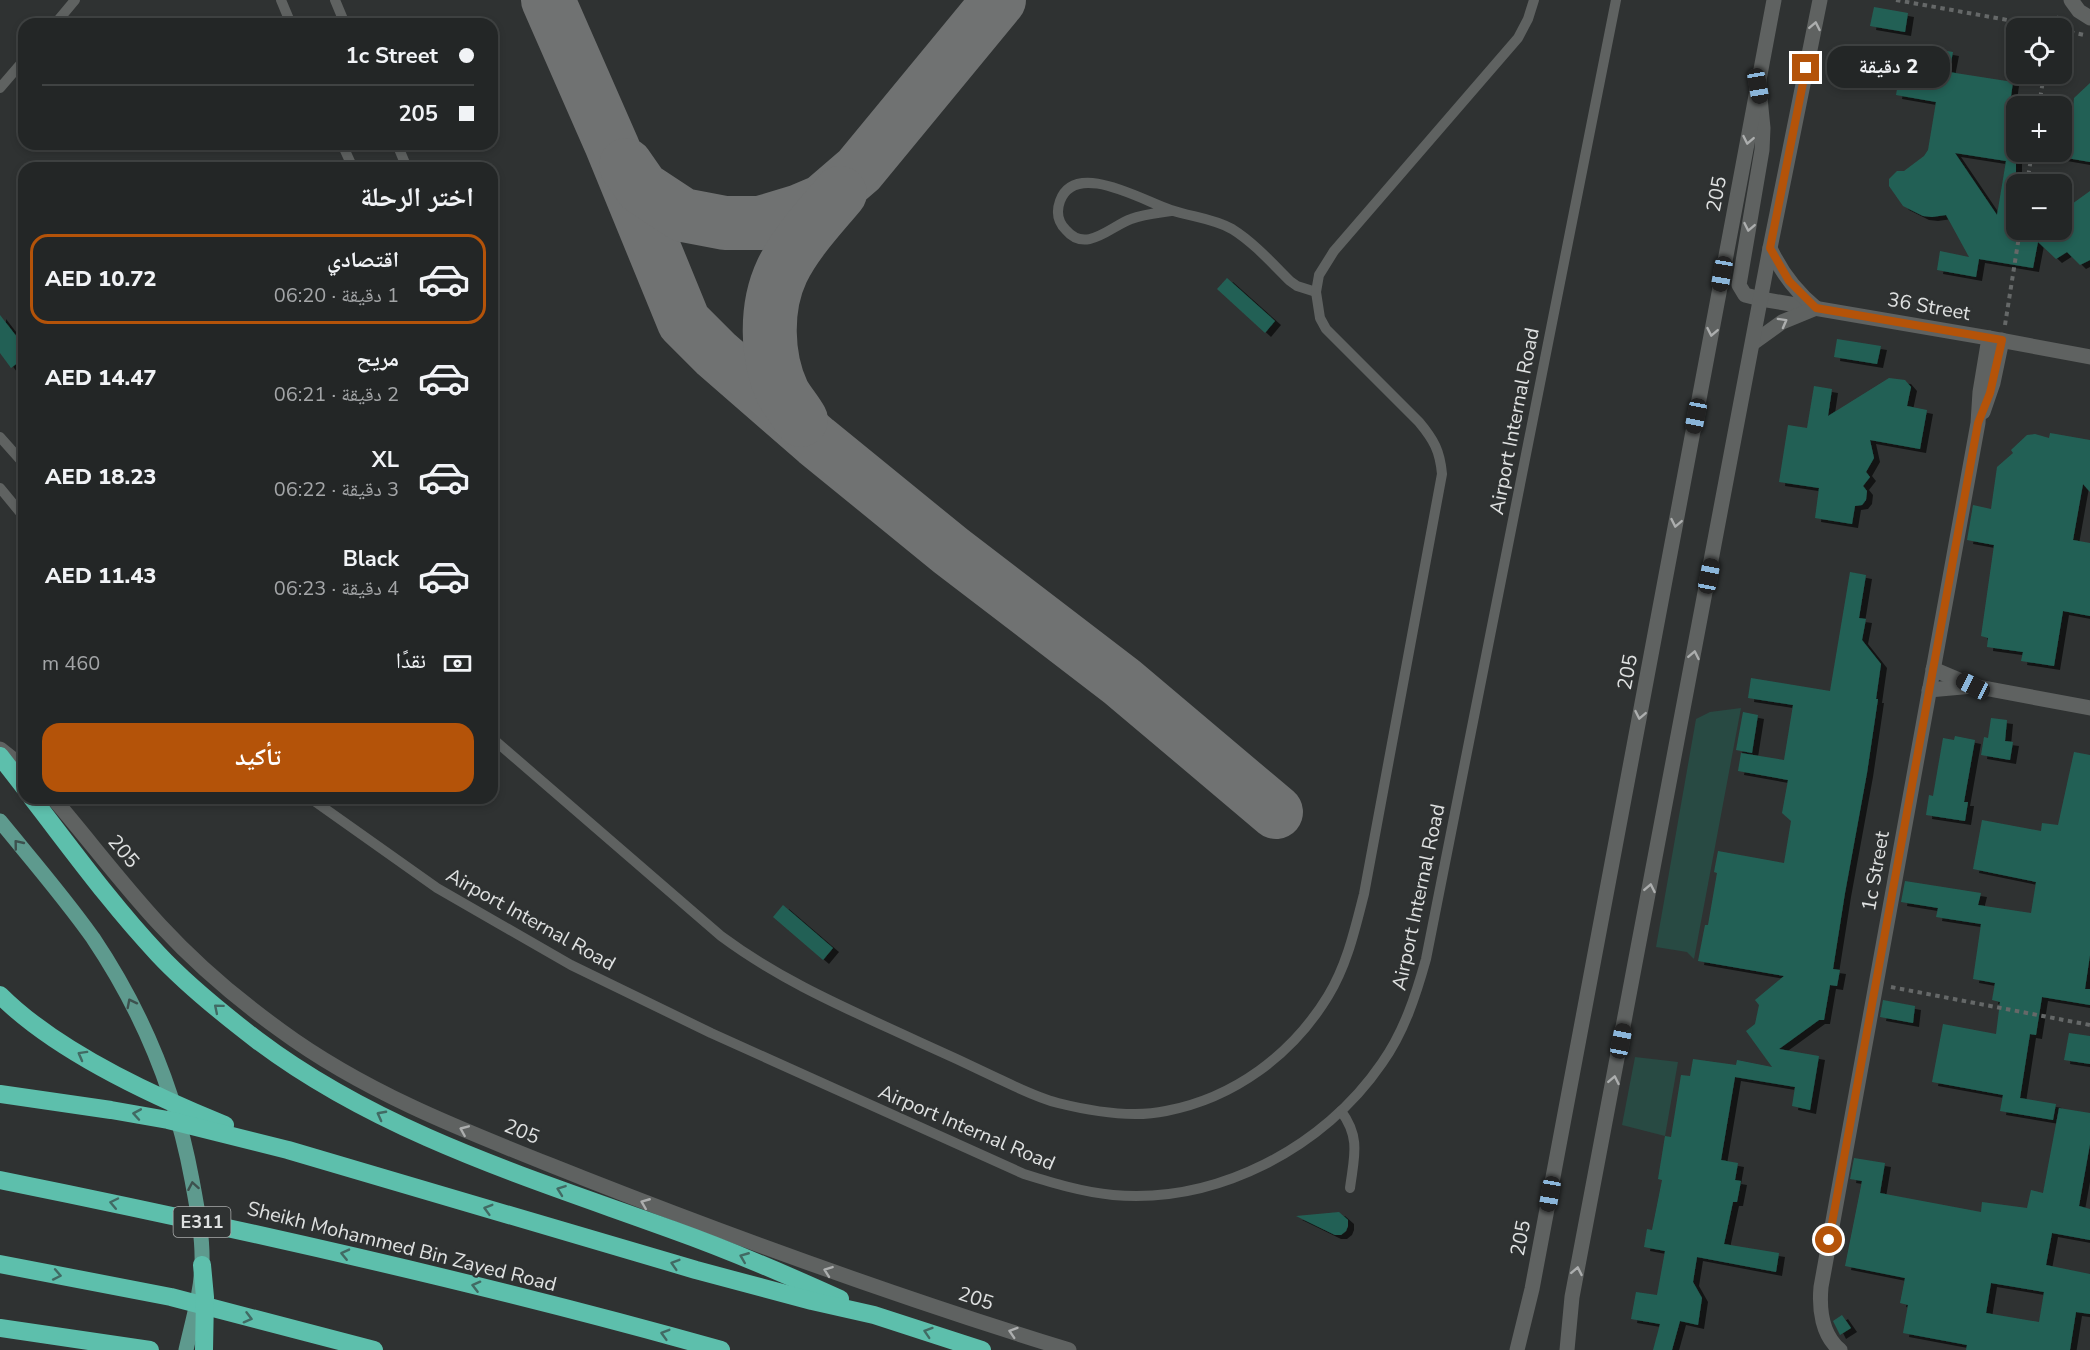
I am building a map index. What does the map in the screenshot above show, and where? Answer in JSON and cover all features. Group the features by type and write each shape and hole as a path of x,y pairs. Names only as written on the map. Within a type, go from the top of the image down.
{"highway":[{"path":"0,756 18,779"},
{"path":"37,804 116,907 160,956 256,1040 313,1078 392,1121 454,1149 724,1249 874,1314 982,1350"},
{"path":"0,995 12,1008 74,1052 190,1110 288,1150"},
{"path":"0,1094 168,1120 288,1150 696,1270 812,1301 874,1314"},
{"name":"Sheikh Mohammed Bin Zayed Road","path":"0,1180 268,1236 653,1330 721,1350"},
{"path":"0,1264 171,1297 374,1350"},
{"path":"202,1265 205,1297 204,1350"},
{"path":"0,1328 150,1350"}],"main road":[{"path":"0,821 92,938 123,986 148,1037 172,1096 187,1152 197,1208 202,1265 198,1297 186,1350"}],"street":[{"name":"205","path":"1517,1350 1532,1288 1774,0"},
{"path":"1568,1350 1572,1297 1770,248 1820,0"},
{"path":"2072,0 2079,10 2090,18"},
{"path":"1758,86 1762,118 1762,150 1739,285 1745,295 1761,300"},
{"path":"1753,343 1782,322 1816,308 1789,281 1770,248"},
{"name":"36 Street","path":"1761,300 2090,357"},
{"name":"1c Street","path":"1840,1350 1825,1328 1821,1314 1821,1287 1978,423 1980,392 1996,339"},
{"path":"1933,669 1973,686 2090,708"},
{"path":"1929,690 1973,686"},
{"path":"0,748 18,763"},
{"name":"205","path":"57,804 160,925 219,982 310,1052 378,1091 500,1145 693,1222 868,1285 1069,1350"},
{"path":"1526,1350 1532,1288"},
{"path":"1557,1350 1572,1297"}],"lane":[{"path":"60,18 75,0"},
{"path":"281,0 288,18"},
{"path":"335,0 342,18"},
{"path":"498,743 722,936 771,971 1018,1088 1056,1102 1084,1109 1129,1113 1165,1112 1234,1088 1264,1068 1312,1020 1329,995 1344,965 1355,930 1364,894 1442,474 1440,455 1432,437 1326,329 1317,306 1316,292 1319,275 1334,251 1518,38 1528,20 1534,0"},
{"name":"Airport Internal Road","path":"318,804 437,888 571,965 711,1033 1024,1174 1070,1188 1114,1195 1160,1194 1205,1186 1248,1172 1290,1151 1319,1132 1367,1084 1398,1038 1413,1004 1426,959 1616,0"},
{"path":"0,88 18,67"},
{"path":"1171,211 1132,218 1100,236 1077,239 1067,232 1059,221 1057,208 1062,195 1072,186 1085,183 1117,188 1171,211 1201,217 1232,229 1245,238 1290,281 1297,286 1316,292"},
{"path":"0,437 18,457"},
{"path":"0,488 18,510"},
{"path":"1341,1112 1349,1121 1355,1138 1350,1188"}],"path":[{"path":"1896,0 2006,20"},
{"path":"2072,32 2090,36"},
{"path":"1996,339 2018,240"},
{"path":"1876,984 2090,1025"}],"green space":[{"path":"1741,708 1694,959 1687,952 1656,947 1696,719 1710,712"},
{"path":"1635,1057 1678,1062 1665,1136 1622,1125"}],"building":[{"path":"1874,7 1908,13 1905,32 1870,26"},
{"path":"1905,44 1953,52 1949,72 2013,84 2011,96 2006,96 2006,161 2006,162 2016,162 2016,174 2006,174 2006,240 2072,240 2072,204 2090,191 2090,260 2080,265 2067,252 2056,259 2038,242 2033,268 1979,259 1976,277 1937,270 1940,251 1969,257 1946,215 1923,216 1903,206 1889,186 1889,179 1897,171 1904,171 1924,156 1928,150 1936,102 1896,95","holes":["1955,153 2006,161 1997,215"]},
{"path":"2090,83 2090,162 2072,159 2074,98"},
{"path":"1227,278 1275,321 1265,333 1217,289"},
{"path":"0,315 18,338 18,363 11,368 0,353"},
{"path":"1837,339 1881,346 1877,364 1834,357"},
{"path":"1889,378 1905,380 1911,387 1907,406 1927,410 1920,449 1870,440 1874,458 1866,472 1870,477 1863,486 1867,491 1866,500 1862,505 1855,506 1852,524 1815,518 1819,488 1779,482 1788,425 1807,428 1814,386 1832,389 1828,416"},
{"path":"2050,433 2090,440 2090,492 2083,484 2073,540 2090,543 2090,616 2063,611 2054,666 2021,661 2023,652 1987,647 1988,638 1981,636 1994,545 1967,540 1973,505 1991,509 1997,467 2013,453 2011,450 2027,435 2035,434 2049,438"},
{"path":"1850,572 1866,575 1859,618 1866,619 1862,640 1881,664 1867,773 1833,969 1840,970 1837,986 1830,985 1824,1020 1819,1020 1779,1049 1819,1056 1810,1110 1792,1106 1795,1087 1735,1077 1721,1160 1738,1163 1735,1180 1741,1181 1737,1202 1733,1202 1724,1244 1779,1253 1776,1272 1697,1257 1693,1282 1702,1298 1698,1325 1680,1321 1672,1350 1653,1350 1660,1324 1631,1319 1636,1292 1657,1295 1665,1251 1644,1247 1647,1229 1652,1230 1662,1180 1658,1179 1665,1136 1671,1137 1681,1075 1690,1076 1693,1059 1736,1065 1737,1060 1772,1067 1746,1031 1755,1024 1759,1005 1755,1000 1784,976 1698,961 1705,925 1708,925 1717,873 1714,872 1718,851 1784,863 1791,821 1782,813 1788,780 1738,771 1741,753 1784,760 1793,705 1748,698 1751,678 1830,691"},
{"path":"1743,712 1758,715 1752,753 1736,750"},
{"path":"1991,718 2007,720 2005,741 2013,742 2010,760 1981,755 1984,737 1988,738"},
{"path":"1955,736 1975,740 1964,802 1968,802 1965,821 1926,815 1929,795 1933,796 1943,738 1954,740"},
{"path":"2074,752 2090,755 2090,955 2085,989 2090,989 2090,1005 2042,997 2036,1035 2030,1034 2020,1098 2056,1104 2053,1120 2000,1111 2003,1095 1932,1082 1943,1024 1996,1034 2000,1002 1992,1000 1995,983 1973,979 1981,924 1936,917 1938,908 1901,902 1905,881 1981,893 1978,905 2031,913 2036,882 1973,869 1982,820 2041,831 2042,823 2058,825"},
{"path":"783,905 833,948 823,960 773,917"},
{"path":"1883,1000 1915,1006 1913,1023 1880,1017"},
{"path":"2069,1033 2090,1036 2090,1064 2064,1060"},
{"path":"2059,1108 2090,1113 2090,1144 2079,1206 2090,1209 2090,1240 2052,1233 2046,1265 2090,1274 2090,1314 2076,1312 2070,1350 1966,1350 1967,1345 1903,1333 1908,1305 1900,1303 1905,1278 1845,1266 1862,1181 1850,1179 1854,1158 1885,1163 1880,1193 1981,1212 1982,1202 2027,1208 2031,1190 2043,1193","holes":["1991,1283 2044,1292 2039,1322 1986,1313"]},
{"path":"1339,1212 1348,1220 1346,1231 1341,1235 1335,1235 1296,1216"},
{"path":"1842,1315 1851,1328 1840,1335 1833,1321"}],"taxiway":[{"path":"548,0 612,146 684,322 716,354 816,441 951,551 1122,682 1276,812"},
{"path":"626,165 642,188 683,215 725,223 760,223 797,212 823,201 859,170 999,0"},
{"path":"801,420 783,393 777,379 771,348 770,316 776,285 782,271 794,250 840,193"}],"route":[{"path":"1806,68 1770,248 1789,281 1801,296 1816,308 2002,340 1993,383 1978,423 1829,1240"}]}
